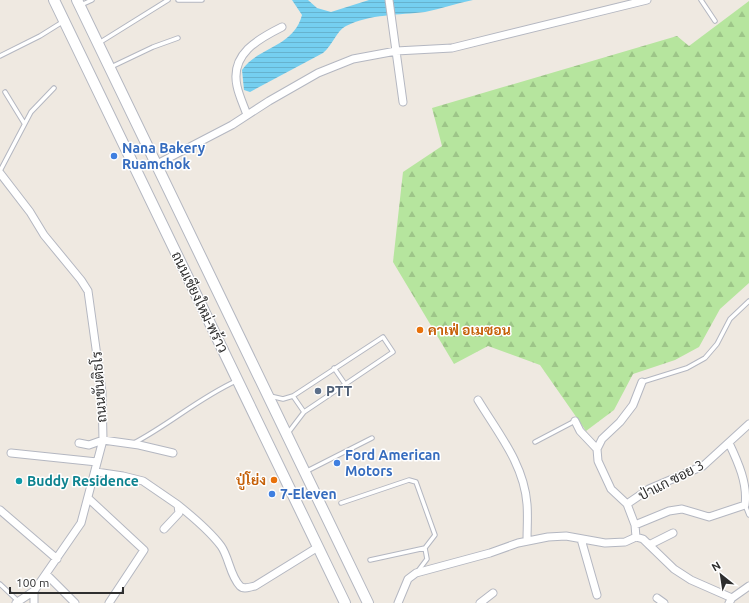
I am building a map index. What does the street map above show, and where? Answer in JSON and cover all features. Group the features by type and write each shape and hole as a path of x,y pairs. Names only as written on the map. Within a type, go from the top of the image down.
{"main road":[{"name":"ถนนเชียงใหม่-พร้าว","path":"54,0 345,603"},
{"name":"ถนนเชียงใหม่-พร้าว","path":"79,3 368,603"}],"street":[{"path":"389,0 403,102"},
{"path":"156,164 232,126 247,115 318,73 353,59 396,51 452,48 647,0"},
{"path":"247,115 237,86 236,75 240,59 246,48 282,27"},
{"name":"ถนนขันติธโร","path":"0,172 30,212 44,235 82,280 88,291 102,392 103,440 96,472 81,522 34,592 18,602"},
{"path":"636,537 635,525 627,504 611,489 598,461 597,449 602,439 620,422 633,405 642,382"},
{"path":"478,400 512,454 519,468 524,485 527,505 527,541"},
{"path":"575,421 580,431 597,449"},
{"name":"ป่าแก ซอย 3","path":"627,504 649,489 703,466 749,424"},
{"path":"79,443 89,445 103,440 173,453"},
{"path":"635,525 669,511 682,509 709,517 745,505 746,494 738,464 729,443"},
{"path":"10,453 97,462"},
{"path":"96,472 143,481 178,505 202,524 222,547 241,587 246,588 255,586 318,547"},
{"path":"88,498 144,550 109,603"},
{"path":"164,529 179,513 178,505"},
{"path":"0,510 57,559"},
{"path":"649,545 673,533"},
{"path":"398,603 408,579 416,573 548,536 566,536 605,543 625,542 636,537 643,539 674,569 730,600 749,586"},
{"path":"581,539 597,595"},
{"path":"46,574 75,603"},
{"path":"34,592 34,603"},
{"path":"480,603 493,593"}],"lane":[{"path":"79,3 92,0"},
{"path":"99,44 168,0"},
{"path":"178,0 202,0"},
{"path":"701,0 715,21"},
{"path":"0,56 40,36 64,21"},
{"path":"110,68 154,47 178,38"},
{"path":"0,172 31,112 54,88"},
{"path":"5,92 24,123"},
{"path":"642,382 687,368 705,358 717,344 730,320 749,301"},
{"path":"269,396 283,399 293,396 383,337 393,352 304,412 287,435"},
{"path":"334,368 345,384"},
{"path":"131,444 153,433 216,390 238,380"},
{"path":"293,396 304,412"},
{"path":"535,442 575,421"},
{"path":"305,472 372,438"},
{"path":"341,503 409,480 416,482 435,535 425,548 370,560"},
{"path":"745,505 749,515"},
{"path":"416,573 427,559 425,548"},
{"path":"0,584 18,602"}],"green space":[{"path":"749,1 749,283 720,309 699,347 675,360 633,374 614,410 586,431 540,365 488,346 454,364 393,262 403,172 442,146 432,108 677,36 689,46"}],"water":[{"path":"292,0 308,0 317,8 331,12 369,0 473,0 425,12 375,17 355,22 343,28 323,53 250,92 244,90 242,70 257,56 284,41 298,26 302,15"}],"place":[{"name":"Nana Bakery Ruamchok","path":"114,156"},
{"name":"คาเฟ่ อเมซอน","path":"420,330"},
{"name":"PTT","path":"318,391"},
{"name":"Ford American Motors","path":"337,463"},
{"name":"ปู่โย่ง","path":"274,480"},
{"name":"Buddy Residence","path":"19,481"},
{"name":"7-Eleven","path":"272,494"}]}
